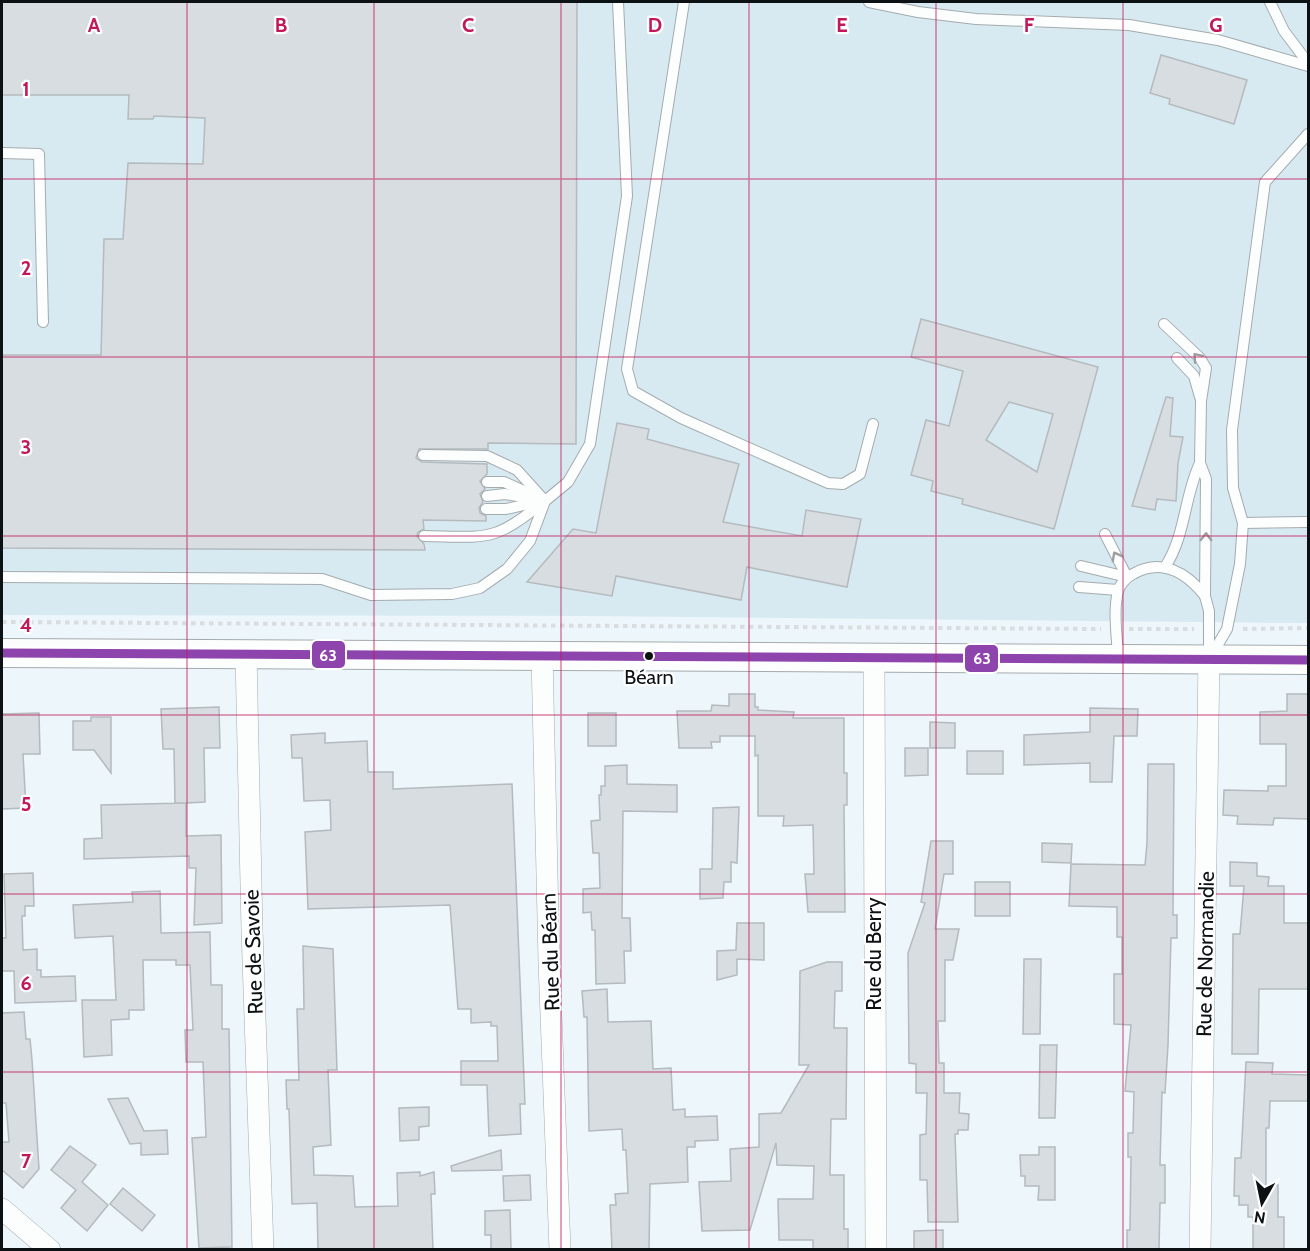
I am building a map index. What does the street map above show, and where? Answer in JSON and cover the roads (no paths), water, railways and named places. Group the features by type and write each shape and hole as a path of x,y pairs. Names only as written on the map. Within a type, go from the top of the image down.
{"main road":[{"path":"2,653 1308,660"}],"street":[{"name":"Rue de Savoie","path":"246,654 252,930 263,1250"},
{"name":"Rue du Béarn","path":"542,655 560,1250"},
{"name":"Rue du Berry","path":"874,658 876,1250"},
{"name":"Rue de Normandie","path":"1200,1250 1209,658"},
{"path":"2,1209 50,1250"}],"lane":[{"path":"424,536 488,537 515,525 568,482 590,444 626,208 627,184 618,2"},
{"path":"684,2 627,369 633,391 681,418 828,483 843,484 860,474 873,424"},
{"path":"869,2 918,12 976,19 1129,25 1218,40 1308,64"},
{"path":"1270,2 1284,31 1308,64"},
{"path":"1209,658 1227,629 1240,564 1243,522 1233,488 1232,430 1265,182 1308,135"},
{"path":"2,153 39,154 43,322"},
{"path":"1164,324 1200,358 1206,368 1207,378 1200,406"},
{"path":"1177,358 1194,376 1200,406 1200,463 1206,479 1205,596 1209,629 1209,658"},
{"path":"1188,411 1200,406"},
{"path":"423,455 487,456 517,470 544,501"},
{"path":"1165,567 1180,533 1192,479 1200,463"},
{"path":"487,482 504,482 544,501"},
{"path":"487,496 505,494 544,501"},
{"path":"486,509 506,509 544,501"},
{"path":"2,577 322,579 371,595 452,594 480,588 507,569 530,541 544,501"},
{"path":"1243,522 1308,522"},
{"path":"1105,534 1127,577"},
{"path":"1081,566 1127,577"},
{"path":"1118,658 1116,629 1118,590 1127,577 1145,567 1165,567 1193,580 1205,596"},
{"path":"1079,587 1118,590"}],"place":[{"name":"Béarn","path":"649,656"}]}
